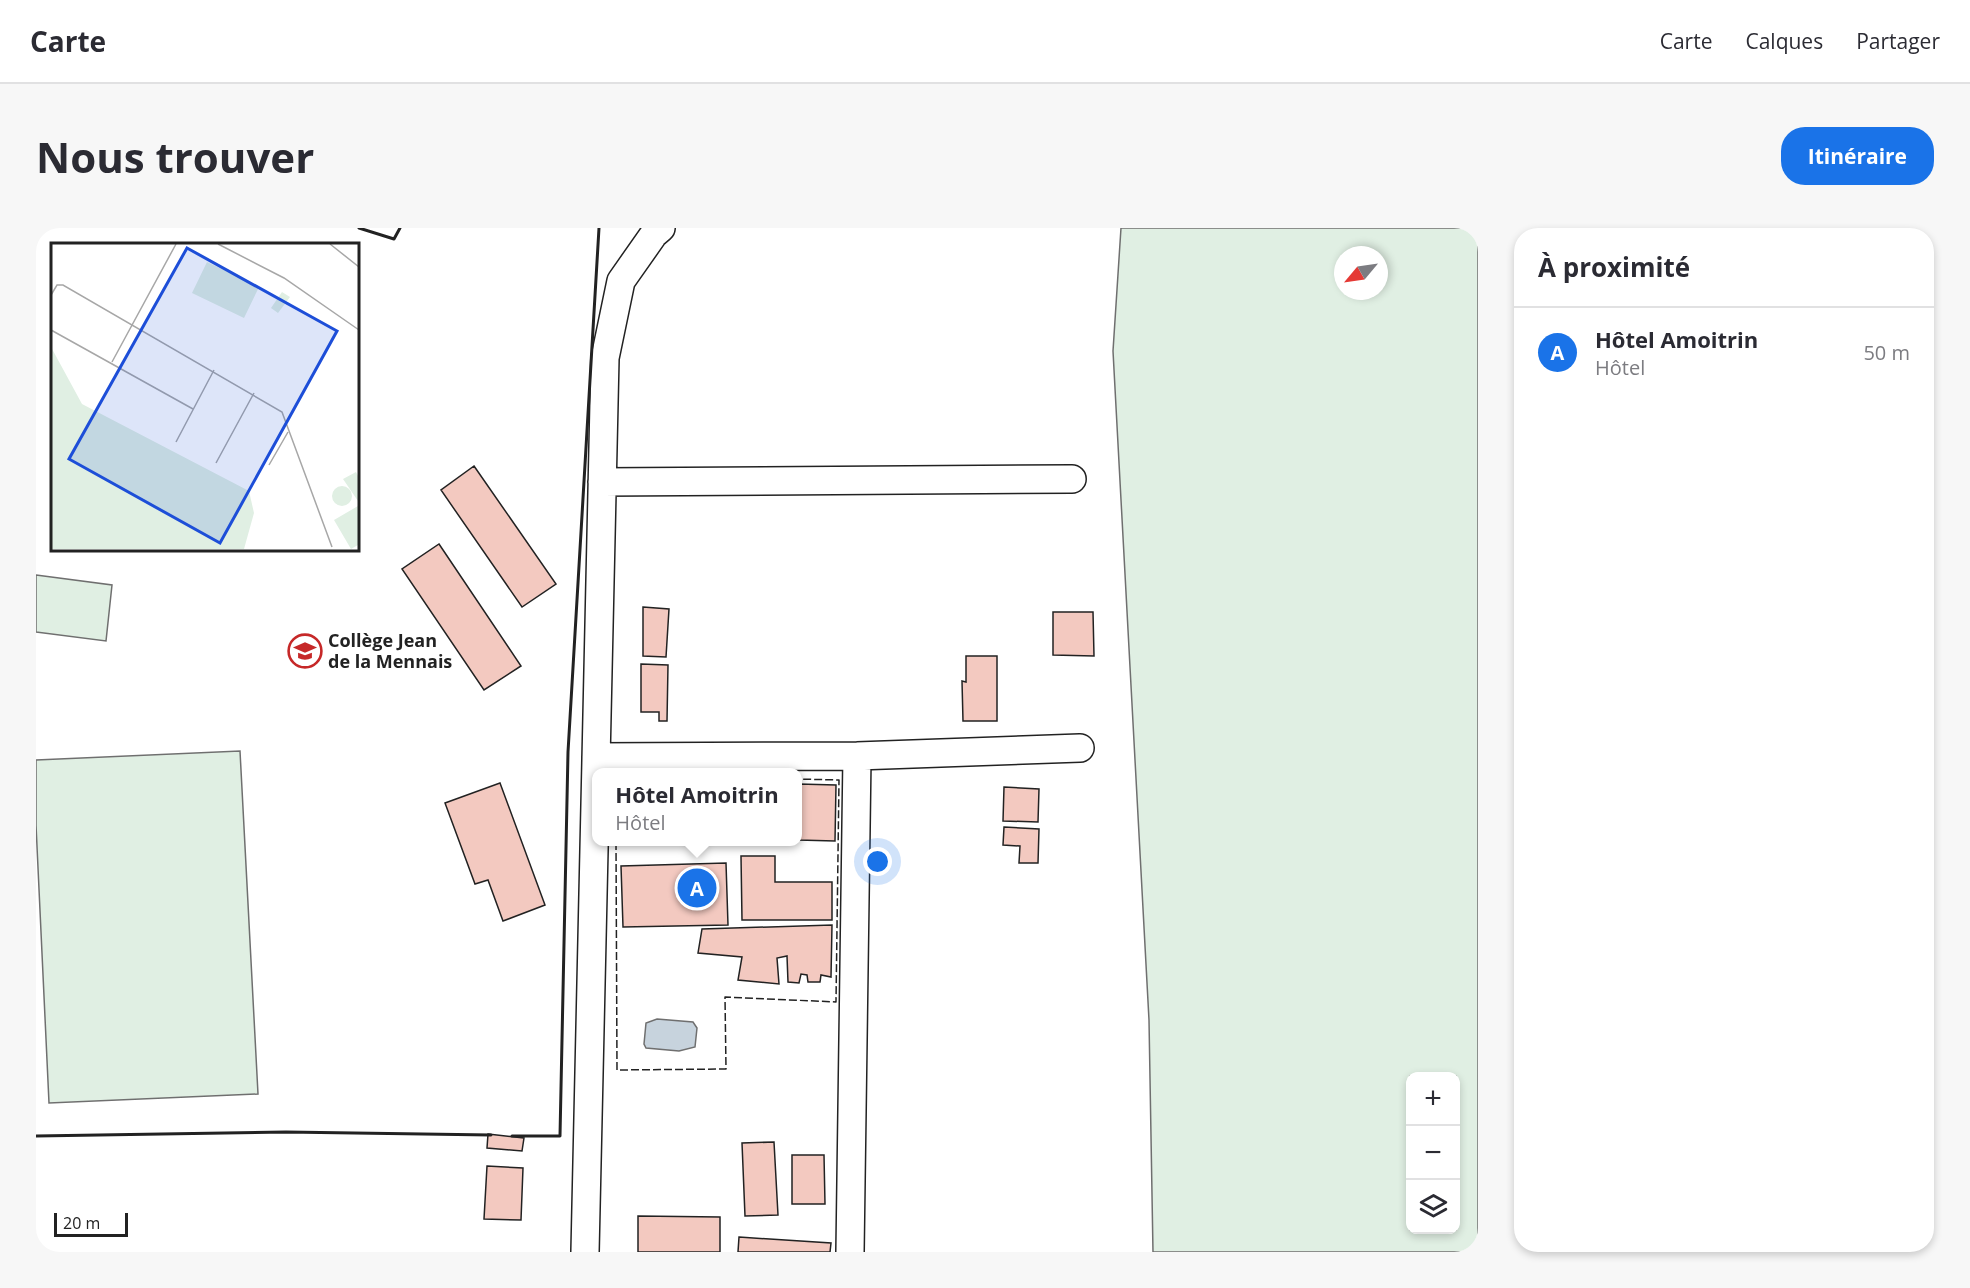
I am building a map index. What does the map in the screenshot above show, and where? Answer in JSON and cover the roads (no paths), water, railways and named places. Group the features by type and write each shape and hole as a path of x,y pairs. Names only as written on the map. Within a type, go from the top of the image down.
{"street":[{"path":"596,768 605,358 621,281 654,234 662,228"},
{"path":"602,482 1072,479"},
{"path":"596,757 857,756 1080,748"},
{"path":"850,1252 857,756"},
{"path":"585,1252 594,846"}],"place":[{"name":"Collège Jean de la Mennais","path":"305,651"},
{"name":"Hôtel Amoitrin","path":"697,888"}]}
